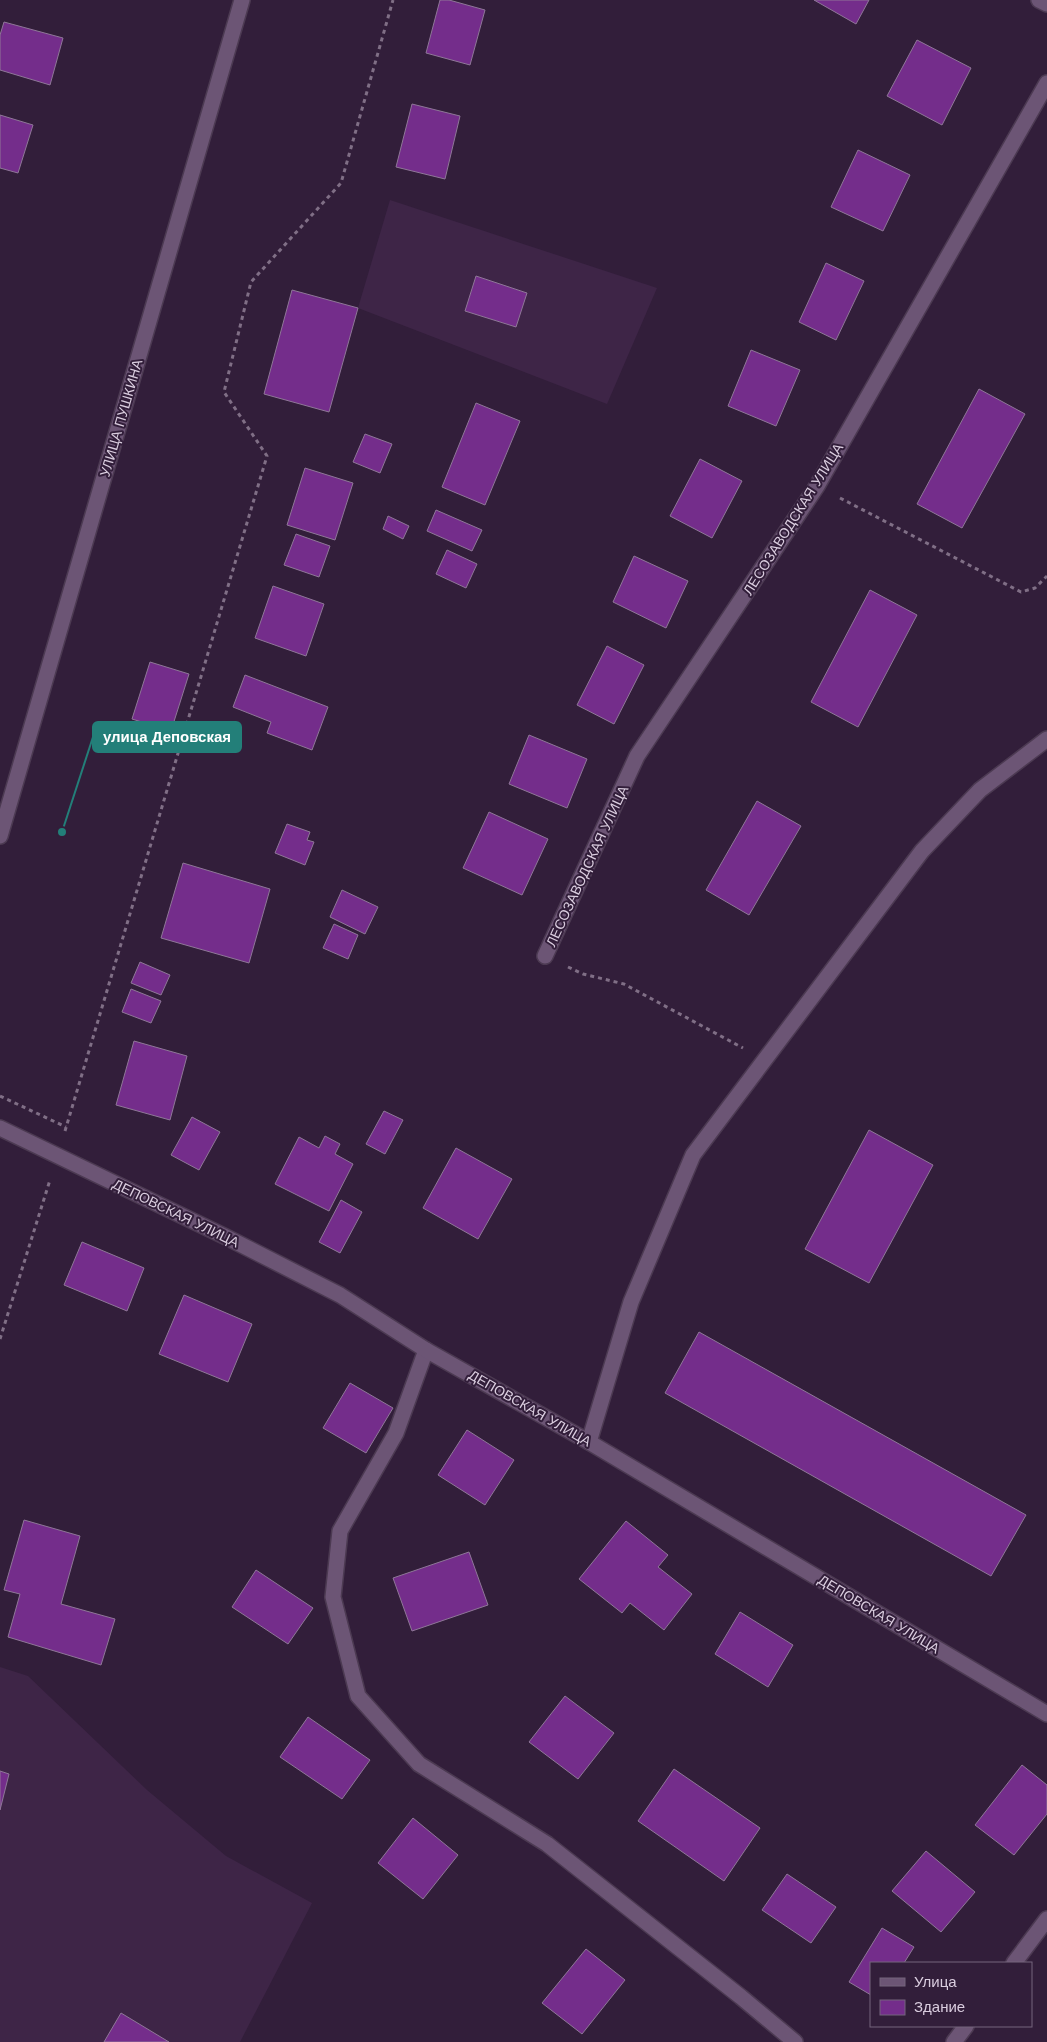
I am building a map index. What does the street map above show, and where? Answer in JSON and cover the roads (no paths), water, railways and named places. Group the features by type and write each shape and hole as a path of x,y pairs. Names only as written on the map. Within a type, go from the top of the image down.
{"street":[{"name":"УЛИЦА ПУШКИНА","path":"0,836 242,0"},
{"path":"1039,0 1047,4"},
{"name":"ЛЕСОЗАВОДСКАЯ УЛИЦА","path":"545,956 638,756 817,486 1047,83"},
{"path":"589,1442 631,1302 693,1155 922,852 980,790 1047,738"},
{"name":"ДЕПОВСКАЯ УЛИЦА","path":"0,1128 224,1236 340,1295 426,1350 589,1442 1047,1714"},
{"path":"426,1350 396,1433 340,1531 333,1597 358,1696 419,1764 546,1844 741,1997 794,2042"},
{"path":"1015,1962 1047,1919"},
{"path":"954,2042 965,2027"}],"place":[{"name":"улица Деповская","path":"62,832"}]}
